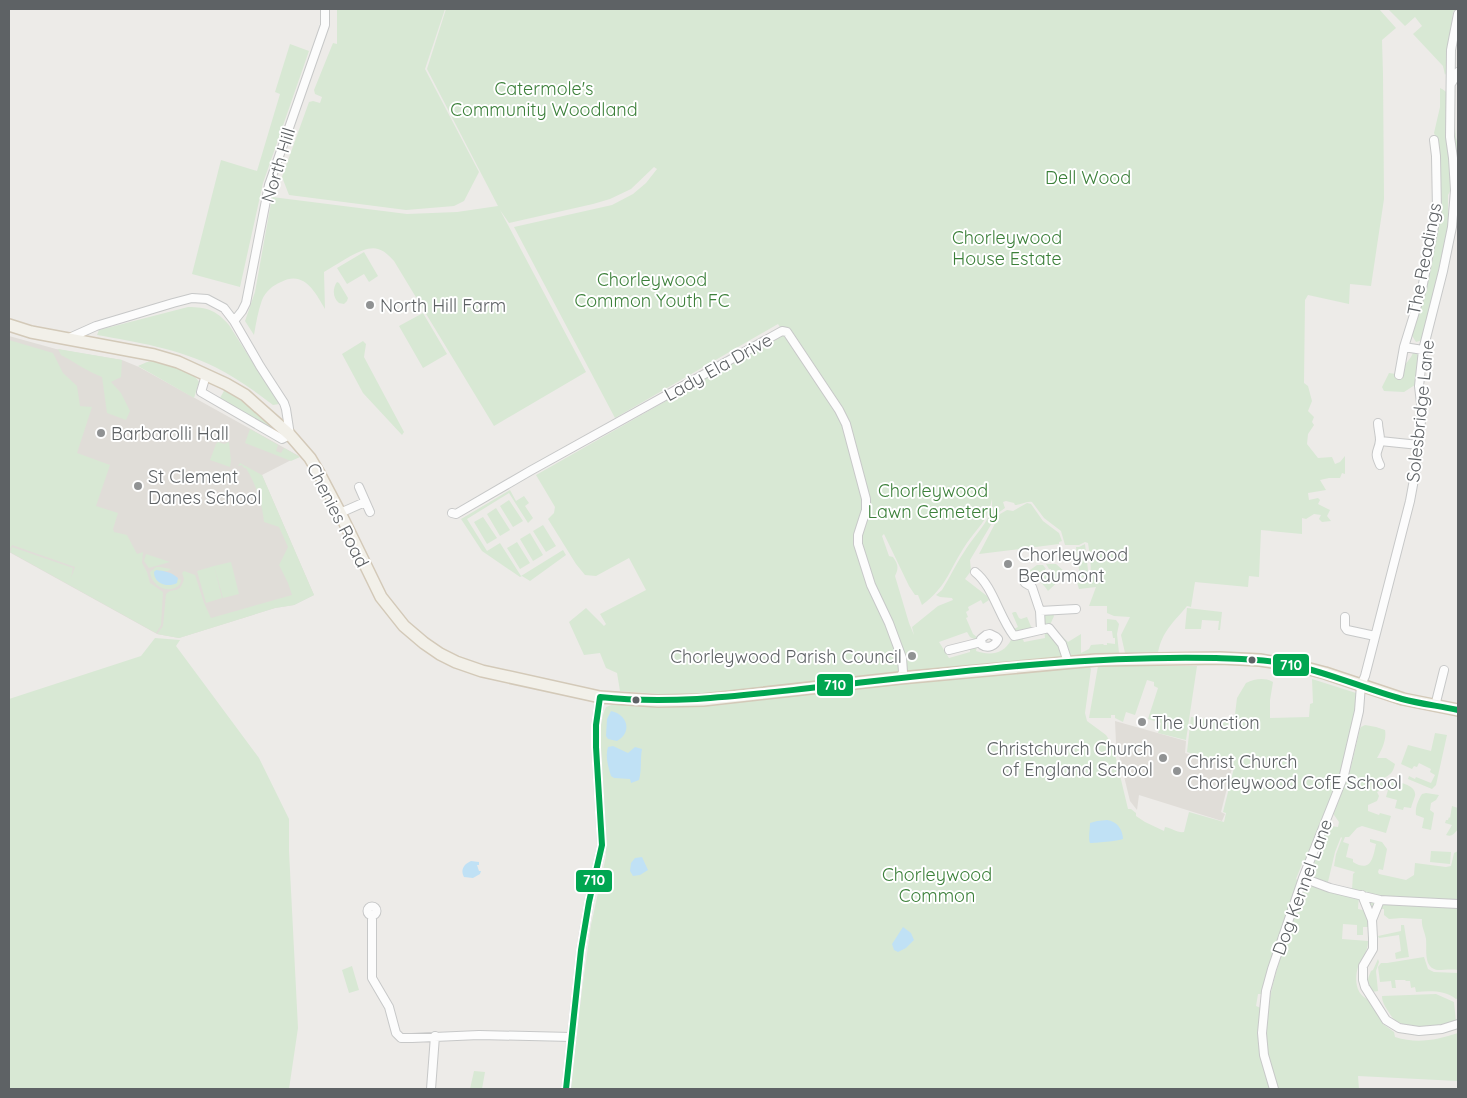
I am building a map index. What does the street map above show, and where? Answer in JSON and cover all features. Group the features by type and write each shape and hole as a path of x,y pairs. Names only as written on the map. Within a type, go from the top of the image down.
{"main road":[{"name":"Chenies Road","path":"9,325 31,332 178,362 245,395 290,435 310,458 340,513 381,597 404,626 440,654 482,671 600,696 648,701 703,700 1068,662 1215,658 1260,660 1309,669 1403,699 1458,710"}],"street":[{"name":"North Hill","path":"234,321 246,303 269,185 325,25 325,9"},
{"name":"Solesbridge Lane","path":"1361,685 1410,502 1419,445 1422,412 1419,386 1424,350 1452,227 1455,190 1450,137 1451,50 1458,14"},
{"path":"1451,84 1458,72"},
{"name":"The Readings","path":"1398,370 1418,307 1437,211 1431,150 1434,140"},
{"path":"1453,158 1458,152"},
{"path":"67,339 96,326 173,302 192,298 207,299 218,303 234,321 284,403 290,435 282,440 201,392 206,375"},
{"path":"1409,304 1418,307"},
{"name":"Lady Ela Drive","path":"452,513 456,514 782,331 787,332 839,410 847,428 866,499 866,510 858,535 858,544 871,585 889,623 902,658 903,672 900,678"},
{"path":"1404,347 1424,350"},
{"path":"1378,422 1380,441 1376,457 1380,465"},
{"path":"1380,441 1419,445"},
{"path":"359,487 370,512"},
{"path":"340,513 365,502"},
{"path":"975,572 983,578 1014,636"},
{"path":"1025,583 1032,586 1040,611 1041,630"},
{"path":"1040,611 1076,609"},
{"path":"1345,617 1345,627 1347,630 1375,636"},
{"path":"949,650 981,642 988,647 998,639 1048,628 1062,644 1068,662"},
{"path":"1435,706 1444,670"},
{"name":"Dog Kennel Lane","path":"1274,1089 1264,1055 1262,1032 1266,991 1303,878 1344,774 1359,711 1361,685"},
{"path":"566,1089 581,950 602,844 596,747 596,725 600,696"},
{"path":"1303,878 1330,888 1380,900 1458,904"},
{"path":"1362,896 1372,920 1373,949 1369,968 1363,980 1365,987 1386,1020 1399,1028 1419,1031 1442,1029 1458,1024"},
{"path":"1372,920 1380,900"},
{"path":"372,915 372,978 389,1007 396,1034 401,1038 479,1035 572,1037"},
{"path":"431,1089 435,1036"}],"shaded area":[{"name":"St Clement Danes School","path":"9,336 56,349 122,360 139,367 299,456 262,475 314,595 294,605 275,608 179,638 157,634 9,552"},
{"name":"Christ Church Chorleywood CofE School","path":"1115,721 1186,741 1185,753 1232,768 1221,812 1225,814 1222,821 1139,795 1137,810 1130,801 1116,743"}],"green space":[{"path":"337,9 445,9 425,69 479,172 464,201 454,206 406,210 289,195 282,177 309,102 320,103 322,97 315,94 314,90 333,43 337,44"},
{"name":"Chorleywood House Estate","path":"446,9 1379,9 1396,28 1382,40 1384,199 1371,286 1350,284 1349,304 1308,295 1305,300 1304,383 1308,386 1312,401 1308,411 1314,417 1312,422 1314,425 1308,434 1307,444 1318,458 1332,457 1335,464 1340,462 1345,456 1345,474 1342,473 1340,478 1320,480 1326,490 1308,493 1309,500 1318,498 1320,500 1318,504 1330,510 1327,516 1331,521 1322,522 1319,519 1321,515 1314,514 1306,519 1302,518 1302,534 1261,530 1259,577 1249,576 1248,587 1195,582 1191,607 1187,606 1169,627 1162,639 1158,653 1125,653 1121,635 1130,617 1114,616 1107,613 1107,606 1089,606 1096,587 1079,589 1077,582 1089,577 1091,570 1088,543 1065,545 1061,531 1044,518 1032,502 1015,505 1006,501 1003,502 1005,508 998,513 970,560 971,571 965,579 987,596 989,600 983,604 981,600 968,607 969,610 966,612 968,617 966,618 973,634 978,638 976,640 970,637 967,632 939,642 949,658 970,652 970,648 977,646 976,651 996,653 1005,648 1011,640 1022,637 1024,642 1045,638 1043,614 1053,613 1054,616 1050,625 1068,642 1081,634 1081,653 1089,649 1091,645 1115,644 1112,631 1107,631 1107,619 1116,620 1119,624 1117,634 1119,653 885,673 703,694 660,694 620,691 617,673 606,668 600,653 584,655 569,622 586,608 604,626 606,624 600,614 646,590 629,558 596,576 585,575 548,519 554,513 555,507 536,475 784,334 778,324 615,418 514,227 612,205 633,194 646,183 657,169 654,167 631,189 610,199 593,204 509,223 500,210 586,372 494,426 394,261 378,249 372,248 358,252 324,272 325,309 313,290 302,281 289,279 275,285 267,291 262,300 254,335 245,321 255,292 272,197 407,214 457,212 498,206 427,69","holes":["992,499 992,506 984,525 970,543 942,590 936,595 952,598 953,600 938,606 912,627 914,635 895,576 897,564 893,557 889,556 882,536 884,534 909,586 915,595 918,595 922,605 946,579 967,542 984,521"]},
{"path":"1388,9 1456,9 1453,12 1445,75 1443,66 1413,34 1422,26 1415,17 1405,26"},
{"path":"290,44 309,51 263,183 240,287 192,274 221,160 257,171 280,94 275,92"},
{"path":"1440,88 1449,95 1448,113 1454,118 1458,145 1458,181 1455,182 1448,195 1448,226 1423,340 1416,342 1411,334 1439,211 1437,141 1434,133 1440,107"},
{"path":"364,252 378,276 369,282 364,274 347,284 337,268"},
{"path":"337,282 348,298 344,304 339,303 334,296 334,288"},
{"path":"188,307 211,310 229,325 279,404 273,405 238,380 215,367 187,355 127,340 97,335 99,330"},
{"path":"423,313 447,354 423,368 399,326"},
{"path":"9,340 53,353 63,373 77,386 80,406 92,407 77,453 110,465 96,506 118,513 113,529 114,532 127,535 137,554 143,552 142,563 150,583 163,592 161,625 156,633 10,552 12,547 73,568 71,578 75,567 12,545 9,549"},
{"path":"363,341 366,344 364,357 404,432 402,435 363,393 342,354"},
{"path":"58,349 122,360 121,377 111,382 121,393 130,411 126,420 107,413 102,377 61,355"},
{"path":"1413,353 1420,355 1418,383 1404,392 1384,391 1382,387 1389,373 1396,374"},
{"path":"153,361 179,368 196,378 199,382 194,398 138,366"},
{"path":"225,389 246,403 275,429 220,398"},
{"path":"250,429 278,445 276,451 281,453 284,448 300,457 291,461 245,443"},
{"path":"218,442 224,444 229,442 230,467 210,460"},
{"path":"240,463 262,475 314,595 294,605 275,608 179,638 157,634 163,626 166,594 180,587 184,579 182,573 184,571 195,575 211,618 292,595 279,565 288,547 279,527 264,522 256,487 246,468 242,465 238,466"},
{"path":"510,490 516,501 524,496 529,503 525,506 533,518 528,523 509,493 467,519 487,551 500,543 521,576 563,550 566,555 530,581 522,576 520,577 482,551 461,519"},
{"path":"509,500 523,521 513,527 500,506"},
{"path":"1027,503 1031,504 1043,521 1059,533 1062,541 1059,544 979,554 1000,514 1007,510 1013,511"},
{"path":"496,508 510,530 500,536 487,514"},
{"path":"483,517 497,538 487,544 474,522"},
{"path":"543,525 556,546 546,552 533,531"},
{"path":"530,533 543,555 533,561 520,539"},
{"path":"517,542 530,563 520,569 507,548"},
{"path":"1085,544 1088,570 1087,576 1080,578 1076,547"},
{"path":"146,554 170,562 149,568 144,561"},
{"path":"231,562 239,594 223,598 214,566"},
{"path":"1046,564 1056,564 1065,572 1065,575 1048,591 1038,580 1026,573 1037,565 1043,565 1046,573 1051,573 1051,569"},
{"path":"214,566 222,598 206,603 197,571"},
{"path":"156,567 171,569 162,571 178,581 178,579 181,580 180,584 176,588 171,589 162,588 157,585 150,572"},
{"path":"1187,608 1222,612 1220,630 1218,630 1219,621 1202,620 1201,629 1185,629"},
{"path":"1014,612 1021,619 1027,617 1032,629 1016,631 1014,629 1018,627 1012,613"},
{"path":"155,638 180,640 176,646 259,758 289,819 298,1028 289,1089 9,1089 9,699 141,656"},
{"name":"Chorleywood Common","path":"1088,665 1091,669 1085,713 1087,721 1106,735 1113,746 1128,809 1131,809 1136,813 1136,816 1145,822 1164,831 1165,827 1184,832 1189,812 1224,822 1226,813 1223,812 1234,768 1187,752 1191,717 1234,723 1237,698 1246,683 1256,680 1266,679 1273,682 1270,718 1309,717 1310,704 1313,703 1312,679 1356,693 1355,712 1341,777 1307,863 1302,864 1296,879 1300,882 1262,994 1258,994 1256,1006 1261,1008 1262,1059 1271,1089 570,1089 591,925 606,856 600,736 606,707 614,704 646,707 711,702"},
{"path":"1098,666 1197,666 1186,740 1158,733 1161,723 1148,719 1158,688 1154,686 1154,682 1147,680 1135,715 1126,712 1123,722 1115,718 1115,715 1111,715 1111,718 1089,718"},
{"path":"1365,725 1385,730 1382,749 1377,758 1386,758 1395,764 1391,773 1382,779 1383,782 1395,781 1405,784 1414,790 1415,796 1411,808 1404,807 1403,810 1395,808 1397,800 1386,797 1388,790 1385,788 1377,792 1379,796 1377,801 1368,805 1368,811 1379,815 1380,813 1391,816 1386,833 1362,826 1357,828 1349,837 1345,837 1343,842 1349,844 1346,857 1353,859 1353,862 1359,865 1367,865 1372,859 1376,844 1370,842 1370,839 1382,842 1387,849 1383,870 1379,869 1379,874 1406,880 1414,875 1415,863 1451,866 1454,853 1458,851 1458,901 1380,897 1352,890 1353,874 1355,872 1334,866 1341,837 1335,852 1328,882 1313,878 1311,872 1326,831 1331,826 1338,827 1339,822 1334,813 1350,771 1360,729"},
{"path":"1435,733 1447,735 1436,785 1432,789 1408,779 1409,776 1415,779 1416,777 1431,783 1435,775 1430,772 1431,769 1419,763 1417,767 1414,766 1412,769 1401,764 1408,745 1431,751"},
{"path":"1422,794 1439,795 1431,803 1430,810 1434,813 1431,830 1422,828 1424,818 1416,815 1419,799"},
{"path":"1452,806 1458,808 1458,829 1453,835 1448,836 1446,835 1452,825 1445,823 1450,818"},
{"path":"1431,851 1451,852 1450,864 1430,862"},
{"path":"1308,883 1359,896 1358,909 1367,911 1370,927 1363,927 1363,935 1357,935 1357,925 1343,924 1342,939 1368,941 1357,972 1356,982 1359,991 1365,998 1370,1000 1383,1020 1383,1024 1394,1032 1395,1037 1419,1041 1442,1038 1458,1033 1458,1081 1358,1076 1359,1089 1278,1089 1269,1066 1266,1041 1267,1015 1279,962"},
{"path":"1368,899 1458,907 1458,970 1438,970 1430,966 1427,958 1422,919 1389,919 1384,915 1384,909 1371,909"},
{"path":"1401,925 1404,925 1409,957 1396,959 1395,953 1401,951 1399,935 1379,938 1378,936 1401,931"},
{"path":"1424,957 1428,969 1434,972 1458,973 1458,998 1456,999 1447,994 1437,992 1416,992 1415,987 1411,988 1410,981 1395,980 1396,988 1392,988 1391,981 1380,982 1378,967 1381,963"},
{"path":"1378,959 1376,971 1378,991 1372,992 1368,979"},
{"path":"352,966 359,990 349,993 342,970"},
{"path":"1436,994 1454,1002 1456,1022 1425,1028 1402,1024 1391,1016 1382,996"},
{"path":"474,1071 485,1072 482,1089 470,1089"}],"water":[{"path":"156,570 173,574 178,578 177,583 170,585 162,584 156,579 154,572"},
{"path":"611,711 621,716 626,724 625,733 617,741 608,739 606,736 607,719"},
{"path":"613,746 628,753 635,747 642,749 639,780 631,783 630,779 614,778 611,776 607,754 608,747"},
{"path":"1107,820 1119,826 1123,839 1090,843 1090,823"},
{"path":"642,857 648,870 640,875 633,876 630,871 631,863 635,858"},
{"path":"471,861 479,862 479,865 477,865 479,871 481,871 480,874 473,878 464,877 463,868"},
{"path":"903,927 911,933 914,940 906,948 898,952 894,950 892,944"}],"transit line":[{"name":"710","path":"566,1089 581,950 589,902 602,845 596,747 596,725 600,697 660,700 690,699 749,695 1027,665 1122,659 1216,658 1249,659 1297,666 1402,699 1458,710"}],"place":[{"name":"North Hill Farm","path":"370,305"},
{"name":"Barbarolli Hall","path":"101,433"},
{"name":"St Clement Danes School","path":"138,486"},
{"name":"Chorleywood Beaumont","path":"1008,564"},
{"name":"Chorleywood Parish Council","path":"912,656"},
{"name":"The Junction","path":"1142,722"},
{"name":"Christchurch Church of England School","path":"1163,758"},
{"name":"Christ Church Chorleywood CofE School","path":"1177,771"}],"park label":[{"name":"Catermole's Community Woodland","path":"544,98"},
{"name":"Dell Wood","path":"1088,177"},
{"name":"Chorleywood Common Youth FC","path":"652,289"},
{"name":"Chorleywood Lawn Cemetery","path":"933,500"}]}
